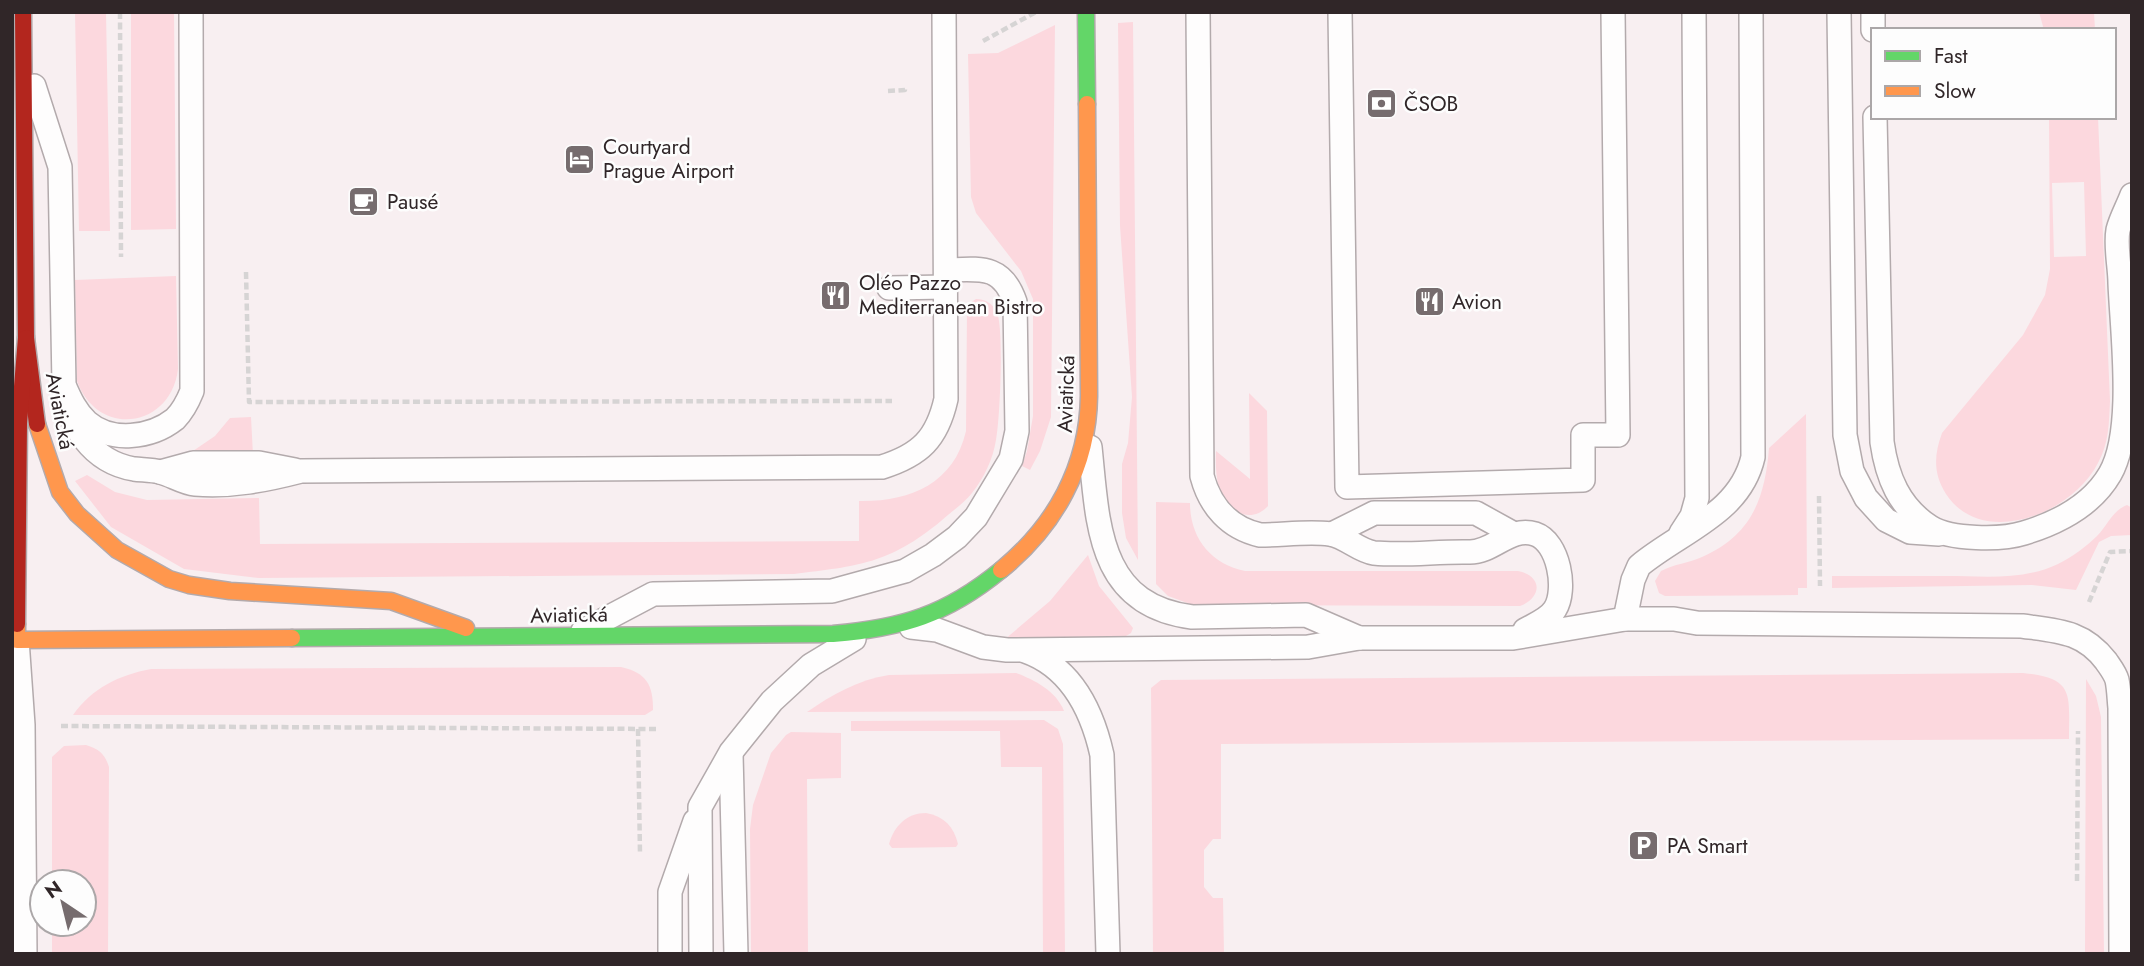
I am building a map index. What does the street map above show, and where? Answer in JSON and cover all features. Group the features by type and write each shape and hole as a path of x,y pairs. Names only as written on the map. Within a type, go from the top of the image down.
{"main road":[{"name":"Aviatická","path":"23,12 26,338 38,430 60,492 77,514 117,550 169,579 189,585 292,596 391,601 491,637 833,634 896,626 940,610 977,588 1027,548 1061,502 1072,481 1084,447 1088,424 1086,12"},
{"path":"26,338 19,423 17,640 491,637"}],"lane":[{"path":"64,385 78,413 89,424 101,431 120,436 139,435 175,418 186,405 192,391 191,12"},
{"path":"23,54 60,167 66,405 71,419 98,453 112,463 132,469 160,472 193,484 257,483 301,471 882,467 904,460 933,436 942,419 946,400 944,12"},
{"path":"1198,12 1202,476 1206,492 1215,506 1238,528 1261,535 1332,534 1374,513 1476,513 1514,534"},
{"path":"1340,12 1347,487 1583,480 1583,435 1618,435 1613,12"},
{"path":"1671,543 1688,524 1697,498 1693,12"},
{"path":"1625,619 1633,580 1639,566 1726,505 1740,490 1754,457 1751,12"},
{"path":"1839,12 1845,435 1852,471 1866,498 1886,520 1910,532 1997,537 2019,534 2048,526 2072,512 2094,494 2110,474 2123,432 2124,378 2118,231 2132,195"},
{"path":"1875,119 1882,442 1885,460 1896,492 1906,506 1933,529 1950,535"},
{"path":"573,636 653,593 832,591 872,581 905,571 933,555 957,537 976,517 1011,459 1017,432 1015,302 1011,291 997,274 986,269 889,288"},
{"path":"1088,424 1098,521 1103,541 1116,571 1133,594 1149,605 1183,616 1306,615 1359,638"},
{"path":"1332,534 1371,553 1479,552 1514,534 1531,533 1543,537 1550,544 1558,563 1559,597 1556,608 1547,618 1513,638"},
{"path":"670,954 670,892 700,807 731,752 772,701 811,666 869,632 896,626 937,630 996,649 1022,650 1308,647 1359,638 1513,638 1625,619 1697,623 2022,626 2075,635 2091,644 2112,670 2117,681 2120,708 2121,954"},
{"path":"17,640 23,725 18,779 25,954"},
{"path":"1022,650 1041,657 1068,680 1084,702 1098,734 1102,755 1108,954"},
{"path":"731,752 736,954"},
{"path":"700,807 701,954"}],"path":[{"path":"120,12 121,257"},
{"path":"977,41 985,41 1036,12"},
{"path":"246,272 249,402 892,401"},
{"path":"2087,607 2110,552 2132,551"},
{"path":"2077,881 2078,724"},
{"path":"61,726 657,729"},
{"path":"638,729 640,861"}],"shaded area":[{"path":"75,12 106,12 110,231 79,231"},
{"path":"131,12 174,12 176,229 131,230"},
{"path":"2039,12 2094,12 2095,28 2043,28"},
{"path":"1133,22 1138,560 1126,538 1122,513 1122,464 1128,443 1132,397 1120,226 1118,23"},
{"path":"1055,25 1051,417 1040,451 1030,470 1022,466 1033,416 1033,299 1021,271 976,213 971,197 968,54 998,53"},
{"path":"2049,119 2098,119 2110,401 2104,448 2086,481 2069,497 2049,510 2004,522 1982,520 1962,511 1946,494 1936,464 1939,441 1942,433 2023,335 2045,295 2050,269","holes":["2084,182 2086,256 2054,257 2052,183"]},
{"path":"176,276 178,369 173,389 162,404 149,414 133,419 116,418 101,412 87,400 77,381 75,280"},
{"path":"976,299 986,301 997,313 1000,336 1001,375 997,429 995,447 987,468 969,497 922,535 889,555 855,565 794,574 259,578 184,569 111,527 75,481 87,475 115,492 147,500 259,498 260,544 859,541 859,501 895,498 927,486 940,477 960,449 966,431 967,310 968,304"},
{"path":"1249,393 1267,411 1268,506 1259,513 1249,515 1238,513 1224,500 1218,481 1216,451 1250,479"},
{"path":"1806,414 1807,588 1798,588 1798,595 1665,596 1659,593 1655,581 1661,571 1697,559 1719,548 1744,526 1759,499 1769,448"},
{"path":"251,417 253,455 192,454 215,436 230,418"},
{"path":"1156,502 1190,503 1194,527 1205,548 1222,562 1245,571 1518,571 1532,577 1537,587 1536,593 1520,606 1193,605 1168,596 1156,584"},
{"path":"2127,505 2132,508 2132,535 2111,536 2099,542 2076,590 2032,585 1832,588 1832,576 2003,576 2031,573 2063,561 2084,548 2118,511"},
{"path":"1088,555 1099,586 1133,628 1131,633 1121,639 1004,640 1050,601"},
{"path":"621,667 643,677 650,687 653,710 645,715 73,715 89,697 107,684 151,669"},
{"path":"1016,673 1044,687 1056,698 1064,711 807,712 846,689 889,675"},
{"path":"2023,673 2052,679 2066,691 2069,739 1221,744 1221,839 1213,839 1204,850 1204,887 1213,898 1223,898 1224,954 1153,954 1151,688 1161,680"},
{"path":"2086,679 2096,696 2101,717 2104,954 2085,954"},
{"path":"1044,720 1058,729 1063,744 1065,954 1043,954 1042,767 1001,767 1000,731 851,731 851,721"},
{"path":"791,732 841,733 841,778 807,779 808,954 751,954 750,829 753,805 771,753"},
{"path":"86,745 95,748 106,759 109,767 108,954 52,954 52,938 98,938 98,868 52,868 52,757 64,746"},
{"path":"926,813 947,823 956,838 956,847 892,848 889,844 898,826 913,815"}],"traffic: fast":[{"path":"1086,12 1087,104"},
{"path":"292,638 833,634 881,628 922,617 961,598 1001,570"}],"traffic: slow":[{"path":"1001,570 1037,534 1065,493 1075,471 1087,422 1087,104"},
{"path":"37,424 60,492 77,514 117,550 169,579 230,591 391,601 466,628"},
{"path":"17,624 17,640 292,638"}],"traffic: jam":[{"path":"23,12 26,338 37,424"},
{"path":"17,624 19,423 26,338"}],"place":[{"name":"ČSOB","path":"1381,104"},
{"name":"Courtyard Prague Airport","path":"580,159"},
{"name":"Pausé","path":"364,202"},
{"name":"Oléo Pazzo Mediterranean Bistro","path":"836,295"},
{"name":"Avion","path":"1429,302"},
{"name":"PA Smart","path":"1644,846"}]}
